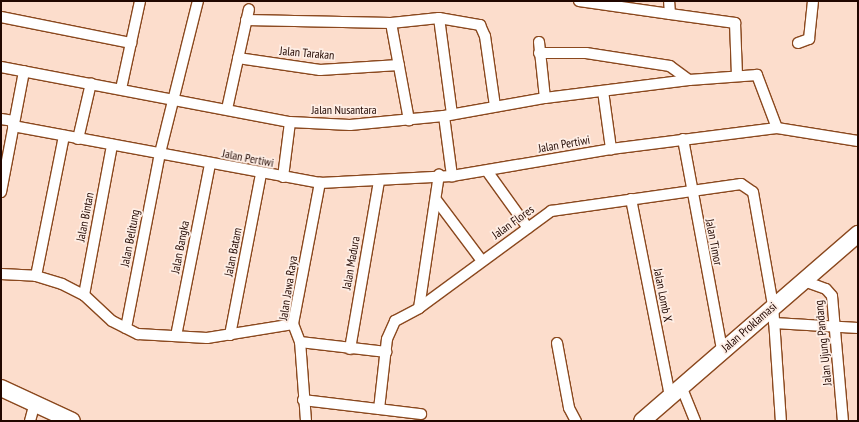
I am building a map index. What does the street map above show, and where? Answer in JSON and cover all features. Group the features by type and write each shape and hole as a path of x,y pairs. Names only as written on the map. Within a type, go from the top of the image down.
{"main road":[{"name":"Jalan Proklamasi","path":"642,421 722,350 858,234"},
{"path":"1,388 35,402 72,421"}],"street":[{"path":"121,89 140,1"},
{"name":"Jalan Belitung","path":"126,328 160,153 198,1"},
{"path":"578,1 735,23 737,74"},
{"path":"669,1 670,14"},
{"path":"798,43 809,39 813,1"},
{"path":"227,110 249,9"},
{"path":"1,17 131,43"},
{"path":"246,20 391,23 439,18 480,25 485,36 495,106"},
{"path":"439,18 452,176"},
{"path":"391,23 409,120"},
{"path":"539,42 545,98"},
{"path":"539,53 586,53 670,66 689,80 737,74 761,78 777,128"},
{"name":"Jalan Tarakan","path":"238,58 320,70 399,65"},
{"name":"Jalan Nusantara","path":"1,67 290,122 350,125 448,115 545,98 689,80"},
{"path":"1,192 3,170 24,71"},
{"path":"78,139 91,83"},
{"path":"603,91 611,149"},
{"name":"Jalan Pertiwi","path":"1,119 13,124 78,139 160,153 260,174 320,183 379,181 439,174 452,176 611,149 777,128 858,141"},
{"path":"283,177 290,122"},
{"path":"36,276 64,136"},
{"name":"Jalan Timor","path":"682,139 690,190 722,350"},
{"name":"Jalan Bintan","path":"84,295 112,145"},
{"name":"Jalan Bangka","path":"176,336 210,164"},
{"path":"487,171 528,228"},
{"name":"Jalan Batam","path":"230,335 260,174"},
{"path":"419,308 438,200 439,174"},
{"name":"Jalan Madura","path":"350,349 379,181"},
{"name":"Jalan Jawa Raya","path":"306,421 303,400 300,342 293,324 320,183"},
{"name":"Jalan Flores","path":"379,409 386,352 391,326 419,308 528,228 561,208 741,184 753,192 774,305"},
{"name":"Jalan Lomb X","path":"631,199 676,391 695,421"},
{"path":"438,200 482,261"},
{"path":"1,274 36,276 84,295 112,321 138,334 206,338 293,324"},
{"name":"Jalan Ujung Pandang","path":"804,281 830,292 835,324 843,421"},
{"path":"774,305 781,421"},
{"path":"774,323 835,324 858,328"},
{"path":"300,342 386,352"},
{"path":"557,343 569,408 576,421"},
{"path":"303,400 421,414"},
{"path":"30,421 35,402"}]}
